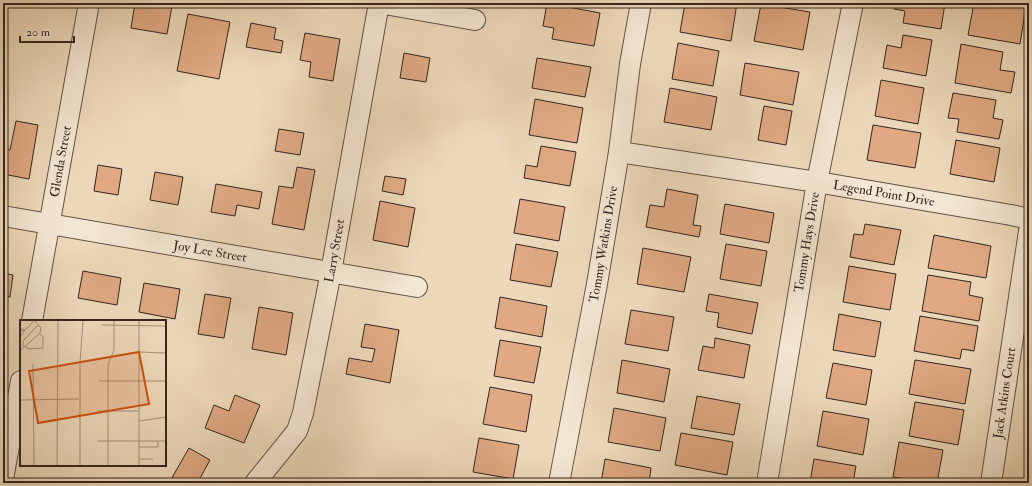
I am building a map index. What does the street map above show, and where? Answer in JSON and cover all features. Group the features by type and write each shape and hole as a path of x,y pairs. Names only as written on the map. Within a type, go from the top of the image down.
{"street":[{"name":"Glenda Street","path":"32,320 89,3"},
{"path":"379,3 475,20"},
{"name":"Larry Street","path":"255,483 297,431 303,413 331,272 379,3"},
{"name":"Tommy Watkins Drive","path":"559,483 597,284 619,152 630,64 640,3"},
{"name":"Tommy Hays Drive","path":"767,483 817,182 853,3"},
{"name":"Legend Point Drive","path":"619,152 817,182 1029,219"},
{"name":"Joy Lee Street","path":"3,216 417,287"},
{"name":"Jack Atkins Court","path":"991,483 1029,231"},
{"path":"3,479 20,386"}],"building":[{"path":"135,3 155,3 172,6 167,34 131,28"},
{"path":"547,3 600,13 594,46 552,39 554,28 543,26"},
{"path":"685,3 737,3 731,41 680,32"},
{"path":"895,3 945,3 941,29 903,23 905,11 894,9"},
{"path":"974,3 1008,3 1026,6 1020,44 968,35"},
{"path":"761,4 810,12 803,50 754,41"},
{"path":"188,14 230,22 219,79 177,71"},
{"path":"251,23 276,28 274,39 283,41 281,53 246,47"},
{"path":"305,33 340,39 333,81 309,77 311,62 300,60"},
{"path":"903,35 932,40 926,76 883,68 887,45 901,48"},
{"path":"678,43 719,51 713,86 672,79"},
{"path":"961,44 1003,52 1000,70 1015,72 1011,93 955,83"},
{"path":"404,53 430,58 426,82 400,78"},
{"path":"537,58 591,67 585,97 532,88"},
{"path":"745,63 799,72 793,105 740,95"},
{"path":"881,80 924,88 918,124 875,116"},
{"path":"670,88 717,97 711,130 664,122"},
{"path":"953,93 996,100 993,118 1003,120 999,139 957,132 959,119 948,118"},
{"path":"535,99 583,108 577,143 529,135"},
{"path":"764,106 792,111 786,145 758,140"},
{"path":"16,121 38,125 29,179 3,174 3,149 10,150"},
{"path":"873,125 921,133 915,168 867,160"},
{"path":"279,129 304,133 300,155 275,151"},
{"path":"956,140 1000,148 994,182 950,174"},
{"path":"541,146 576,152 570,186 524,178 526,165 537,167"},
{"path":"98,165 122,169 118,195 94,191"},
{"path":"297,167 315,170 304,230 272,224 279,186 293,188"},
{"path":"155,172 183,177 178,205 150,200"},
{"path":"385,176 406,179 403,195 382,191"},
{"path":"216,184 262,192 259,209 237,205 235,216 211,212"},
{"path":"667,189 698,195 693,225 701,226 699,237 646,227 650,205 664,207"},
{"path":"520,199 565,207 559,241 514,233"},
{"path":"380,201 415,208 408,247 373,240"},
{"path":"725,204 774,213 769,243 720,234"},
{"path":"865,224 901,230 894,265 850,257 854,234 863,235"},
{"path":"934,235 991,246 986,278 928,268"},
{"path":"516,244 558,252 551,287 510,280"},
{"path":"726,244 767,251 761,286 720,279"},
{"path":"643,248 691,257 684,292 637,284"},
{"path":"3,256 6,257 3,273"},
{"path":"849,266 896,274 890,310 843,302"},
{"path":"83,271 121,278 117,305 78,298"},
{"path":"3,273 13,275 10,297 3,296"},
{"path":"928,275 971,282 969,295 983,298 979,321 922,311"},
{"path":"144,283 180,289 175,319 139,312"},
{"path":"205,294 231,298 224,338 198,334"},
{"path":"709,294 758,303 752,334 717,327 719,313 706,311"},
{"path":"500,297 547,306 542,337 495,328"},
{"path":"259,307 293,313 286,355 252,349"},
{"path":"631,310 674,317 668,351 625,344"},
{"path":"839,314 881,322 875,357 833,350"},
{"path":"920,316 978,326 974,351 962,349 960,359 914,351"},
{"path":"365,324 399,330 390,383 346,374 349,358 372,362 375,349 361,347"},
{"path":"715,338 750,345 744,378 698,370 703,346 714,348"},
{"path":"500,340 541,347 534,383 494,376"},
{"path":"622,360 670,369 664,402 617,393"},
{"path":"915,360 971,369 965,404 909,394"},
{"path":"833,363 872,370 866,405 826,398"},
{"path":"490,387 532,395 526,432 483,424"},
{"path":"235,395 260,405 244,443 205,428 214,405 229,411"},
{"path":"697,396 740,404 734,435 691,428"},
{"path":"915,402 964,410 958,445 909,436"},
{"path":"614,408 666,418 660,451 608,442"},
{"path":"823,411 869,419 863,455 817,446"},
{"path":"681,433 733,442 727,475 675,465"},
{"path":"479,438 519,445 513,479 473,472"},
{"path":"899,442 943,450 937,483 893,477"},
{"path":"189,448 210,460 198,482 201,483 169,483"},
{"path":"605,459 651,468 649,483 601,483"},
{"path":"814,459 856,466 853,483 810,482"}]}
